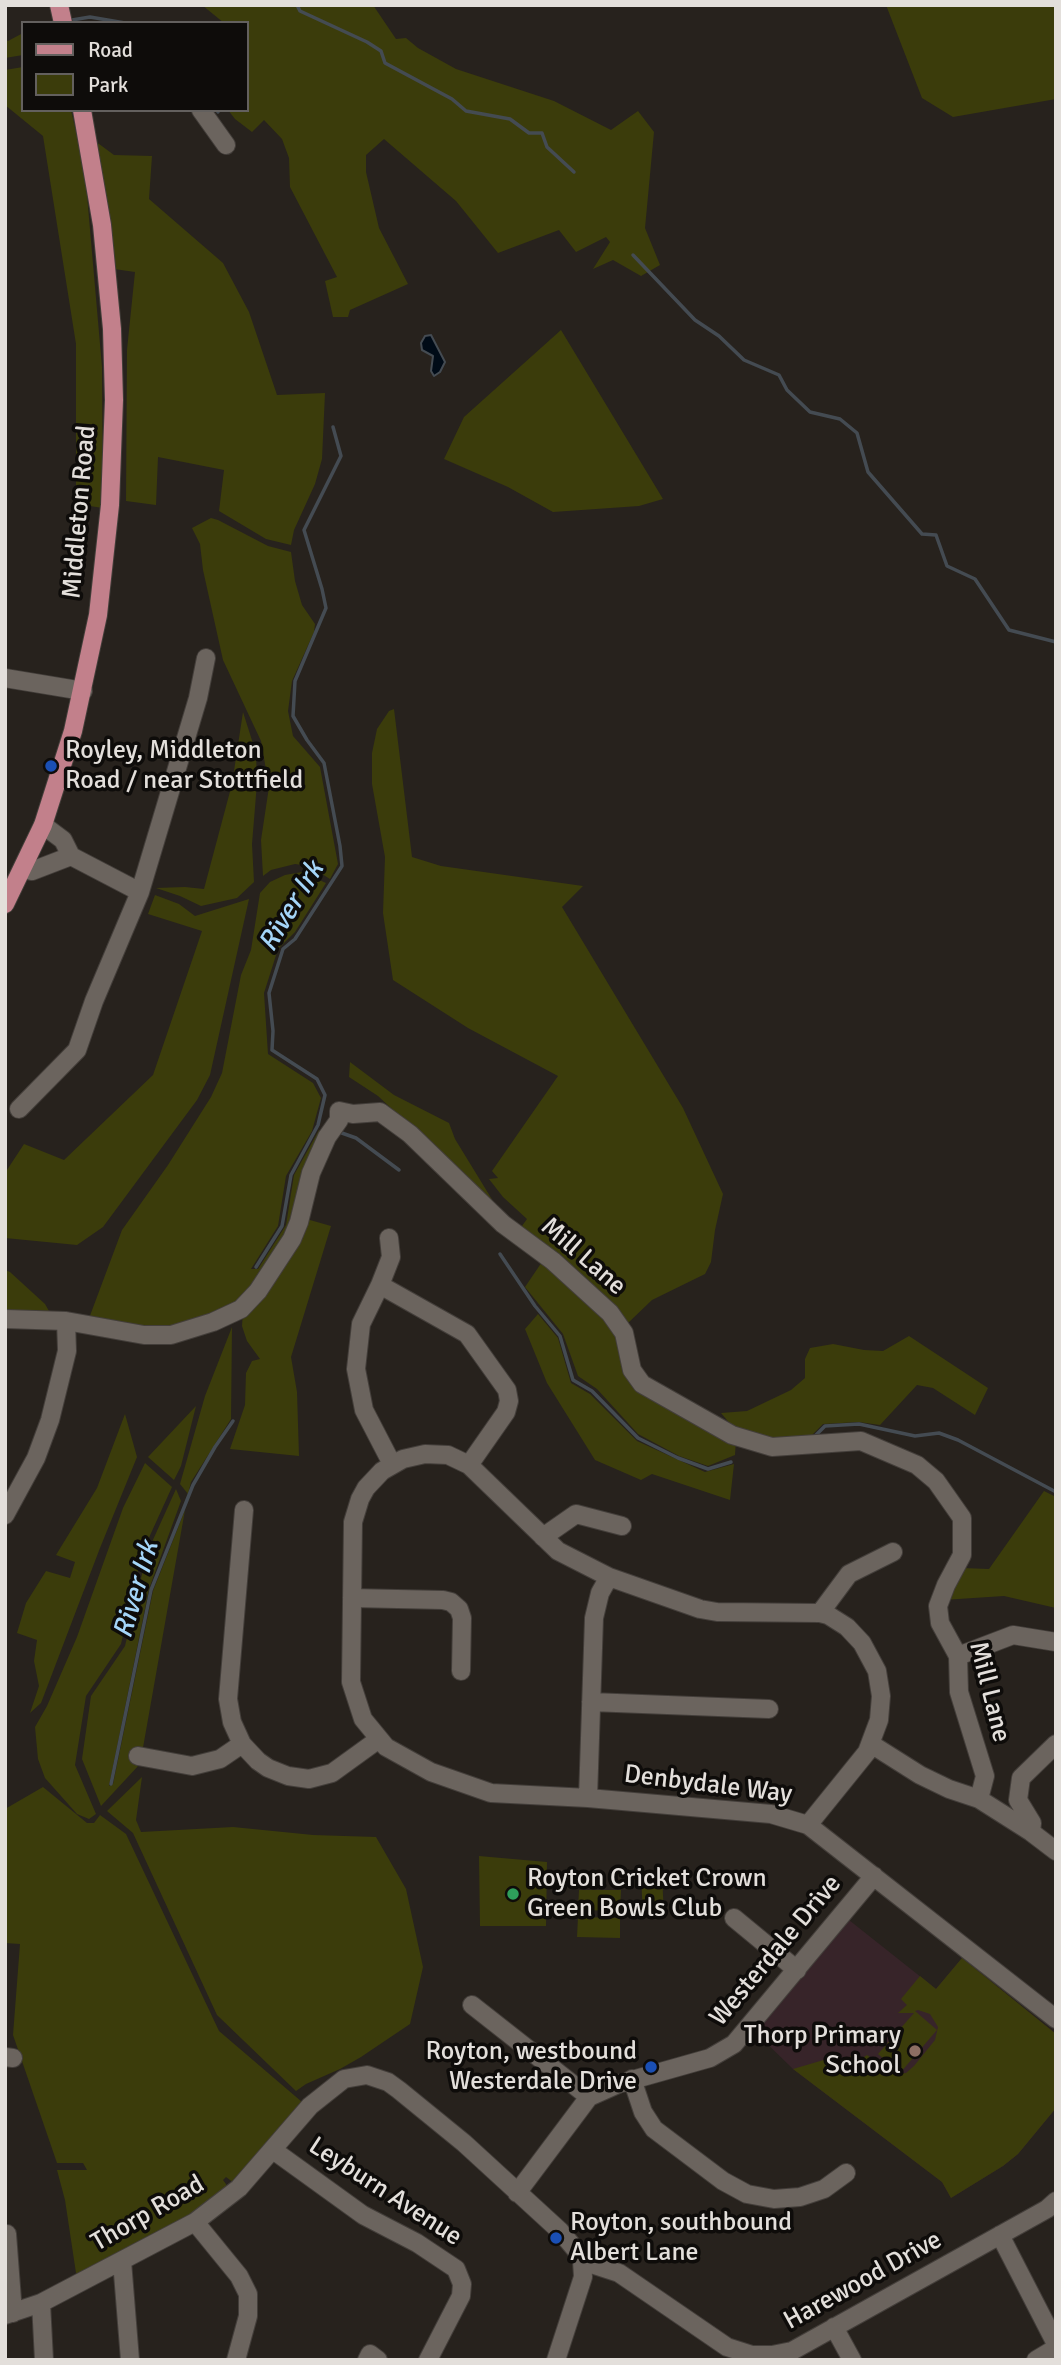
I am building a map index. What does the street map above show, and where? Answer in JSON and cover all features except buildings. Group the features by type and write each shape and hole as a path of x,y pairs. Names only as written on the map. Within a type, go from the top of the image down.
{"main road":[{"name":"Middleton Road","path":"5,904 43,825 83,691 98,615 110,505 114,400 107,266 97,189 82,112"}],"street":[{"path":"202,112 226,145"},
{"path":"15,1111 77,1051 94,1001 140,892 198,698 206,658"},
{"path":"5,678 83,691"},
{"path":"43,825 63,840 71,856 140,892"},
{"path":"24,869 32,871 71,856"},
{"name":"Mill Lane","path":"5,1319 66,1321 144,1335 171,1335 213,1322 241,1309 258,1291 292,1239 311,1174 327,1137 339,1120 340,1111 353,1114 380,1112 410,1134 493,1216 553,1261 610,1312 624,1332 632,1370 642,1384 732,1435 772,1447 861,1441 917,1465 936,1481 962,1518 962,1555 938,1606 940,1623 958,1656 959,1692 985,1776 979,1799"},
{"path":"389,1238 391,1257 361,1324 356,1369 364,1410 392,1464"},
{"path":"380,1285 467,1334 507,1390 509,1401 506,1412 469,1465"},
{"path":"5,1515 36,1458 50,1420 67,1351 66,1321"},
{"name":"Denbydale Way","path":"437,1454 459,1458 558,1551 608,1577 700,1609 718,1612 828,1615 847,1627 862,1643 873,1661 881,1696 879,1720 871,1744 862,1759 808,1825 771,1814 588,1798 491,1793 432,1773 404,1758 379,1739 358,1707 351,1682 352,1534 355,1510 373,1479 392,1464 414,1456 437,1454"},
{"path":"244,1510 228,1699 232,1722 242,1744 268,1768 288,1776 309,1779 332,1773 379,1739"},
{"path":"543,1537 576,1514 622,1526"},
{"path":"820,1613 849,1574 893,1552"},
{"path":"588,1798 594,1618 600,1593 608,1577"},
{"path":"352,1598 443,1600 455,1605 462,1618 461,1671"},
{"path":"958,1656 1013,1634 1056,1642"},
{"path":"591,1702 769,1709"},
{"path":"138,1756 192,1766 220,1759 242,1744"},
{"path":"871,1744 920,1775 979,1799 1056,1851"},
{"path":"1031,1832 1032,1823 1018,1800 1021,1778 1056,1744"},
{"path":"808,1825 1056,2020"},
{"name":"Westerdale Drive","path":"589,2097 632,2079 710,2058 727,2049 741,2036 874,1877"},
{"path":"734,1918 797,1970"},
{"path":"472,2005 589,2097 517,2193 569,2240 582,2261 583,2277 556,2360"},
{"name":"Thorp Road","path":"9,2314 41,2303 195,2222 239,2188 310,2106 344,2079 357,2076 377,2078 399,2090 464,2143 517,2193"},
{"path":"632,2079 643,2112 654,2129 723,2181 747,2194 774,2199 800,2197 824,2189 846,2174"},
{"name":"Leyburn Avenue","path":"273,2150 363,2215 417,2242 456,2269 461,2279 461,2296 428,2360"},
{"name":"Harewood Drive","path":"582,2261 619,2273 717,2340 743,2353 762,2356 782,2354 834,2328 1047,2209 1056,2201"},
{"path":"195,2222 239,2276 248,2294 248,2316 236,2360"},
{"path":"7,2234 9,2314"},
{"path":"1000,2235 1056,2346 1036,2360"},
{"path":"122,2261 130,2360"},
{"path":"41,2303 44,2360"},
{"path":"834,2328 852,2360"},
{"path":"367,2360 370,2354 378,2360"}],"shaded area":[{"path":"431,335 445,362 440,372 434,376 431,371 433,356 422,350 421,343 425,336"},
{"name":"Thorp Primary School","path":"849,1920 936,1989 962,1958 1056,2034 1056,2108 1018,2154 951,2198 942,2182 793,2069 756,2033"}],"green space":[{"path":"202,5 373,5 396,39 406,38 418,48 456,69 554,101 611,130 638,111 654,132 645,228 660,265 641,276 613,260 593,269 610,242 606,237 576,252 559,230 498,253 456,201 384,139 366,155 366,172 379,228 408,284 350,310 348,317 333,317 325,281 337,277 290,187 289,158 282,139 264,120 252,132 230,112 248,112 248,21 222,21"},
{"path":"886,5 1056,5 1056,99 953,117 922,98"},
{"path":"21,34 21,55 5,58 5,39 8,41"},
{"path":"21,67 21,112 71,112 85,172 102,367 103,508 76,504 76,344 43,136 5,105 5,70"},
{"path":"91,138 114,155 152,156 149,199 223,263 249,312 277,395 325,393 322,459 315,484 294,530 291,545 266,539 219,511 224,470 158,457 156,505 126,501 127,350 135,272 114,269"},
{"path":"561,330 663,499 639,506 553,512 508,487 444,459 464,417"},
{"path":"211,518 268,546 291,552 302,605 315,624 292,681 288,711 293,736 320,767 338,864 330,879 309,866 295,864 271,870 263,876 261,840 269,787 261,741 223,660 203,570 200,544 192,528"},
{"path":"394,709 412,857 441,866 583,886 562,907 683,1108 723,1194 711,1262 705,1274 652,1300 628,1323 519,1230 527,1219 503,1197 489,1179 498,1178 492,1171 558,1076 468,1028 393,980 383,913 385,857 372,784 372,753 377,729 389,711"},
{"path":"243,712 256,753 257,783 252,844 254,882 237,898 201,906 156,888 204,889 232,784"},
{"path":"302,872 326,883 295,932 278,949 264,993 268,1054 313,1083 321,1098 312,1131 286,1176 278,1226 251,1269 258,1269 286,1225 294,1175 319,1130 324,1136 295,1225 237,1307 174,1331 88,1321 122,1230 168,1165 211,1097 222,1073 241,975 251,950 260,893 270,882 285,875"},
{"path":"155,895 179,904 195,916 249,899 210,1075 197,1100 103,1227 77,1245 5,1238 5,1173 24,1144 64,1160 153,1075 202,931 148,914"},
{"path":"350,1062 394,1095 449,1123 455,1139 496,1206 378,1096 349,1077"},
{"path":"303,1218 331,1226 291,1357 297,1392 299,1456 230,1449 245,1405 246,1373 252,1361 260,1359 247,1341 242,1326 243,1312"},
{"path":"544,1259 617,1328 625,1366 736,1439 735,1455 708,1466 679,1456 638,1434 597,1389 578,1376 563,1334 525,1287"},
{"path":"5,1270 45,1304 53,1318 5,1316"},
{"path":"538,1314 558,1338 571,1383 590,1394 637,1441 705,1472 734,1464 730,1500 652,1474 641,1480 595,1460 547,1383 525,1329"},
{"path":"232,1327 231,1419 191,1482 188,1494 180,1484 205,1396"},
{"path":"909,1336 988,1388 975,1415 933,1388 917,1385 880,1425 859,1422 823,1424 811,1436 778,1442 737,1432 721,1413 747,1411 791,1390 805,1378 805,1359 810,1348 833,1344 883,1351"},
{"path":"196,1406 181,1466 174,1480 148,1457"},
{"path":"125,1414 137,1457 41,1703 30,1713 39,1686 34,1661 37,1640 17,1633 26,1603 46,1571 70,1578 75,1562 56,1555 97,1488"},
{"path":"145,1463 172,1487 142,1553 121,1644 86,1696 75,1765 96,1814 89,1819 77,1814 45,1778 38,1759 35,1727 77,1637 123,1508"},
{"path":"176,1489 181,1501 149,1589 109,1786 113,1784 153,1591 185,1510 141,1759 139,1765 101,1806 82,1759 91,1696 125,1646 147,1553"},
{"path":"1044,1491 1056,1497 1056,1608 1004,1596 943,1600 962,1568 989,1569"},
{"path":"142,1777 136,1820 141,1832 233,1827 313,1835 376,1837 406,1889 423,1967 410,2024 361,2057 296,2091 217,2015 133,1833 107,1811"},
{"path":"43,1787 87,1823 94,1823 100,1815 126,1834 219,2031 302,2102 234,2183 226,2177 223,2180 228,2187 198,2213 84,2276 76,2273 65,2200 57,2170 87,2170 83,2163 57,2163 13,2035 20,1944 5,1943 5,1809"},
{"name":"Royton Cricket Crown Green Bowls Club","path":"479,1856 547,1862 546,1926 480,1926"},
{"path":"662,1874 664,1916 643,1917 641,1875"},
{"path":"579,1890 621,1890 620,1911 578,1910"},
{"path":"578,1917 620,1918 620,1938 577,1937"},
{"name":"Thorp Primary School","path":"962,1958 1056,2034 1056,2108 1018,2154 951,2198 942,2182 793,2069 827,2059 837,2067 842,2067 852,2054 861,2059 867,2055 894,2074 906,2073 935,2040 938,2027 930,2014 915,2011 937,2030 900,2073 878,2054 914,2013 898,2013 907,2005 901,1999 920,1976 936,1989"}],"waterway":[{"path":"297,5 300,11 367,42 381,51 385,63 452,99 466,111 510,119 529,133 542,133 547,147 574,172"},
{"name":"River Irk","path":"72,20 90,17 113,21"},
{"path":"633,255 695,320 719,336 744,360 779,375 787,390 810,412 840,419 857,433 868,472 922,534 936,535 947,566 975,579 1009,630 1056,642"},
{"name":"River Irk","path":"256,1267 282,1226 291,1175 318,1125 325,1095 317,1079 272,1050 269,993 283,949 295,939 342,866 324,763 293,716 295,681 326,608 304,530 341,456 333,427"},
{"path":"339,1132 356,1138 399,1170"},
{"path":"500,1254 535,1306 560,1336 573,1380 592,1391 638,1438 708,1469 731,1462"},
{"name":"River Irk","path":"111,1784 151,1590 193,1485 233,1421"},
{"path":"813,1438 825,1426 859,1424 915,1436 939,1433 958,1440 1056,1492"}],"place":[{"name":"Royley, Middleton Road / near Stottfield","path":"51,766"},
{"name":"Royton Cricket Crown Green Bowls Club","path":"513,1894"},
{"name":"Thorp Primary School","path":"915,2051"},
{"name":"Royton, westbound Westerdale Drive","path":"651,2067"},
{"name":"Royton, southbound Albert Lane","path":"556,2238"}]}
